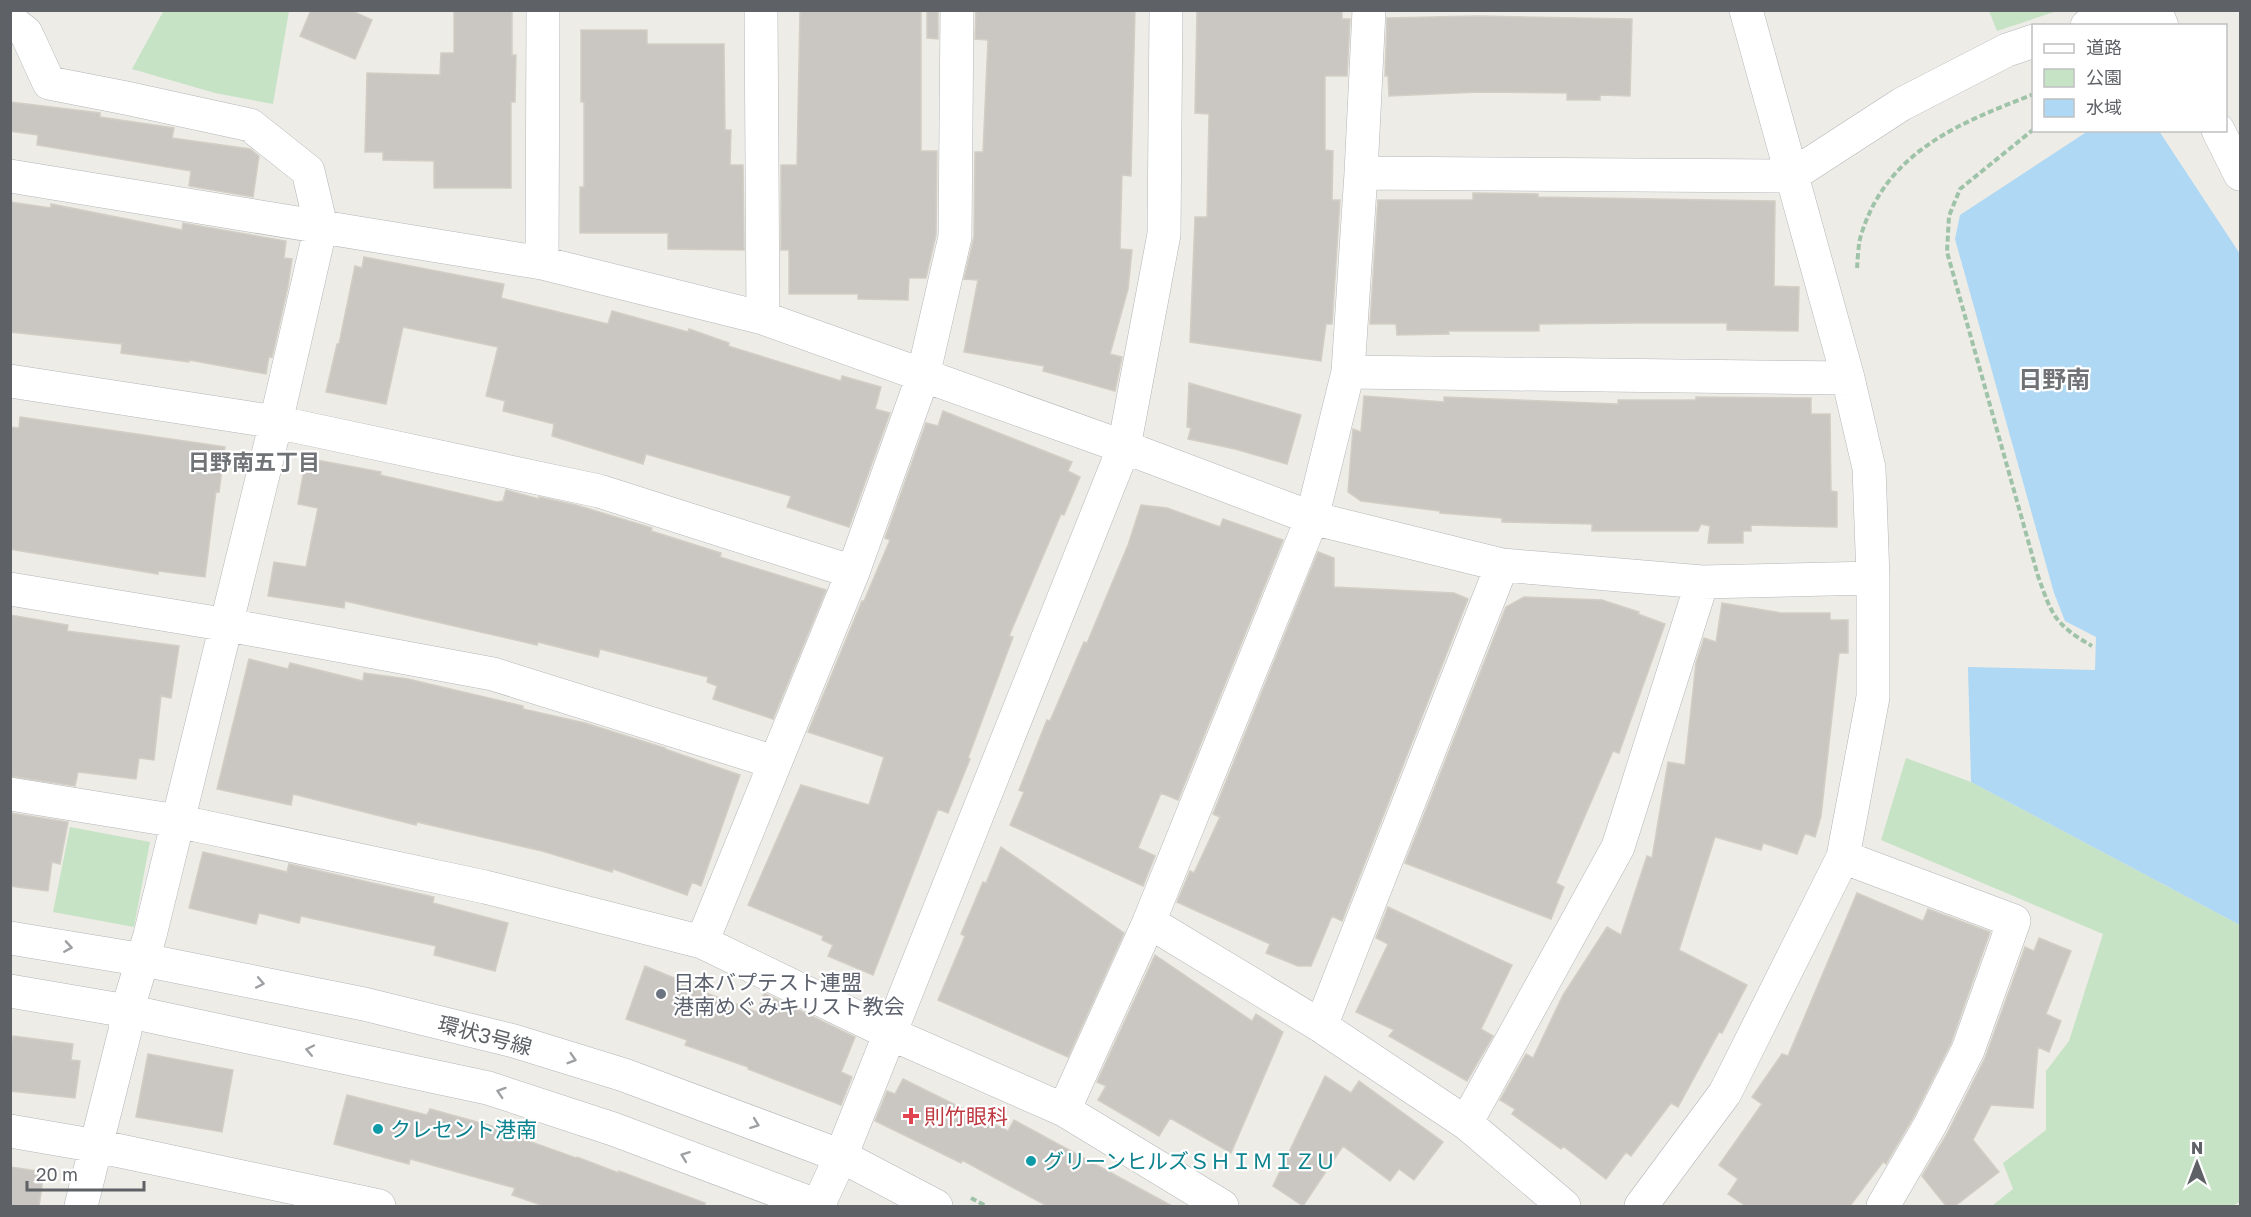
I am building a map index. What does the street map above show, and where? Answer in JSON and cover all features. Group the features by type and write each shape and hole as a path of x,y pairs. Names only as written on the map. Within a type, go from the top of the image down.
{"street":[{"path":"542,263 543,10"},
{"path":"761,10 763,318"},
{"path":"702,942 852,572 923,376 954,237 957,10"},
{"path":"10,991 127,1011 488,1088 613,1129 818,1206 841,1156 1124,447 1164,234 1166,10"},
{"path":"1064,1110 1149,922 1312,518 1348,372 1369,10"},
{"path":"1641,1206 1725,1094 1843,857 1873,697 1873,578 1869,468 1848,378 1746,10"},
{"path":"2093,24 2137,10"},
{"path":"2155,10 2161,24"},
{"path":"10,20 26,33 49,83 250,125 308,171 321,226 228,625 144,960 127,1011 125,1031 81,1206"},
{"path":"1361,173 1791,176 1902,104 2007,50 2032,42"},
{"path":"2219,132 2241,174"},
{"path":"10,176 542,263 763,318 1124,447 1312,518 1502,565 1702,582 1873,578"},
{"path":"1348,372 1848,378"},
{"path":"10,381 276,423 599,491 852,572"},
{"path":"1321,1026 1502,565"},
{"path":"1466,1124 1618,847 1702,582"},
{"path":"10,589 228,625 493,674 774,762"},
{"path":"10,794 177,821 484,887 702,942 889,1034 1064,1110 1222,1206"},
{"path":"1843,857 2014,921 1968,1050 1930,1125 1883,1206"},
{"path":"1149,922 1321,1026 1466,1124 1564,1206"},
{"name":"環状3号線","path":"10,938 144,960 364,1004 514,1041 624,1075 841,1156 936,1206"},
{"path":"10,1131 97,1146 378,1206"}],"path":[{"path":"2032,131 1960,189 1949,216 1947,252 2038,576 2052,614 2070,633 2092,646"}],"green space":[{"path":"164,10 289,11 273,104 215,93 132,69"},
{"path":"1989,11 2057,11 1997,31"},
{"path":"1906,758 1971,782 2240,925 2240,1202 2232,1206 1992,1206 2013,1189 2003,1163 2046,1130 2046,1071 2069,1041 2103,934 1881,840"},
{"path":"70,827 150,842 134,927 53,912"}],"water":[{"path":"2086,132 2160,132 2240,254 2240,925 1971,782 1968,667 2095,670 2096,637 2065,621 2054,593 1955,239 1960,215"}],"building":[{"path":"311,10 350,10 372,20 355,59 300,36"},
{"path":"454,10 512,10 512,55 516,55 515,102 511,102 511,188 434,188 434,161 383,160 383,152 365,152 367,73 440,75 441,53 454,53"},
{"path":"800,10 921,10 921,151 937,151 936,235 926,278 909,278 908,300 858,299 858,294 789,294 789,250 781,250 781,165 797,165"},
{"path":"927,10 938,10 938,39 927,38"},
{"path":"976,10 1135,10 1131,176 1122,175 1120,249 1132,250 1128,289 1110,354 1122,357 1115,391 1043,371 1044,366 964,352 978,280 964,279 974,237 975,152 983,152 988,40 975,39"},
{"path":"1197,10 1342,10 1342,19 1350,19 1347,76 1325,76 1325,150 1333,151 1332,200 1340,200 1332,324 1326,324 1321,361 1190,342 1195,217 1207,217 1209,114 1195,113"},
{"path":"1478,16 1632,19 1630,96 1600,95 1600,100 1567,100 1567,93 1480,92 1389,96 1388,76 1385,76 1387,18"},
{"path":"581,30 647,30 647,44 724,44 725,130 731,130 730,165 743,165 744,250 668,249 668,233 580,233 580,187 584,187"},
{"path":"10,102 100,113 100,117 174,128 172,138 250,149 259,156 253,197 189,186 191,171 37,145 38,135 10,131"},
{"path":"1473,193 1538,194 1538,197 1775,201 1774,286 1799,287 1798,331 1727,330 1727,323 1636,323 1539,324 1539,331 1448,331 1449,334 1397,335 1396,324 1370,324 1378,200 1473,200"},
{"path":"10,202 51,208 51,204 182,230 183,223 286,241 284,258 292,259 288,286 266,374 189,360 189,362 121,353 122,344 10,332"},
{"path":"364,257 504,284 501,298 608,324 612,311 688,332 689,329 729,343 728,346 841,381 842,376 881,387 875,409 890,413 849,527 787,507 791,496 646,454 643,464 552,436 554,424 503,411 505,401 486,396 498,347 403,327 386,404 326,392 337,344 339,344 355,266 362,268"},
{"path":"1189,383 1301,415 1287,464 1235,449 1188,439 1191,428 1187,427"},
{"path":"1364,396 1444,402 1444,397 1618,404 1618,400 1696,400 1696,397 1811,398 1811,414 1830,414 1831,491 1837,492 1837,527 1751,525 1751,531 1743,531 1743,543 1708,543 1710,526 1701,524 1698,531 1592,531 1592,524 1502,522 1502,518 1440,513 1440,511 1361,501 1348,492 1353,429 1361,432"},
{"path":"943,411 1072,462 1068,471 1080,477 1064,515 1061,514 1009,636 1013,637 968,758 970,759 948,813 938,809 873,975 828,956 833,945 822,940 823,936 748,905 801,785 869,805 884,757 808,732 890,540 885,538 926,423 938,426"},
{"path":"20,417 225,447 219,492 216,491 205,577 158,571 158,574 10,549 10,427 19,428"},
{"path":"306,458 381,472 380,475 497,502 503,501 506,490 539,499 539,497 576,505 652,528 651,531 721,553 720,557 826,590 773,719 713,699 717,686 707,682 708,677 600,649 598,657 345,601 344,608 268,596 274,562 306,567 318,508 298,504"},
{"path":"1141,505 1167,508 1220,527 1223,519 1283,540 1178,800 1161,793 1138,848 1155,856 1143,886 1010,825 1024,792 1019,790 1047,720 1050,721 1084,642 1087,643 1128,545"},
{"path":"1318,552 1334,558 1334,587 1454,593 1468,599 1342,921 1332,916 1311,966 1298,966 1266,953 1270,944 1177,902 1190,871 1194,873 1220,817 1213,814"},
{"path":"1524,597 1602,600 1639,612 1638,614 1665,624 1619,753 1613,751 1556,883 1564,887 1551,919 1405,863 1506,607"},
{"path":"1722,603 1781,613 1830,613 1830,620 1848,620 1848,653 1839,653 1821,816 1815,837 1805,833 1797,854 1763,843 1761,850 1715,837 1679,950 1747,985 1722,1033 1719,1032 1678,1107 1671,1103 1631,1156 1626,1152 1606,1179 1563,1146 1561,1149 1512,1114 1515,1109 1500,1100 1526,1054 1533,1058 1563,995 1607,927 1621,935 1647,856 1652,858 1668,762 1685,765 1696,663 1704,638 1716,642"},
{"path":"10,615 68,625 67,631 179,646 171,698 161,696 154,760 139,758 136,779 78,772 75,786 10,776"},
{"path":"249,659 288,669 290,663 363,681 364,673 408,679 523,706 523,709 585,723 665,748 740,775 701,886 692,882 687,895 613,869 612,872 542,851 417,822 416,825 293,794 291,805 217,789"},
{"path":"10,813 68,822 60,864 52,862 48,891 10,886"},
{"path":"1001,847 1124,933 1068,1057 938,1000 965,936 961,934"},
{"path":"203,852 287,872 289,864 434,897 433,903 508,923 495,971 434,955 436,946 301,916 299,923 259,913 256,924 189,908"},
{"path":"1857,893 1923,921 1928,909 1990,932 1951,1043 1914,1116 1886,1164 1883,1162 1850,1206 1746,1206 1728,1194 1738,1179 1719,1165 1762,1104 1752,1097 1782,1054 1788,1056"},
{"path":"1388,907 1512,965 1481,1029 1493,1036 1467,1081 1389,1036 1394,1030 1356,1012 1388,944 1376,938"},
{"path":"2039,938 2071,951 2046,1014 2061,1021 2049,1052 2038,1047 2033,1108 1991,1105 1973,1140 1999,1172 1955,1206 1946,1206 1922,1176 1947,1134 1985,1058 2025,947 2034,951"},
{"path":"1155,955 1252,1021 1256,1014 1283,1032 1231,1153 1170,1118 1159,1136 1098,1100 1106,1086 1097,1082"},
{"path":"645,966 691,985 690,987 757,1012 764,993 855,1037 841,1072 852,1077 841,1105 748,1069 748,1067 685,1045 687,1040 626,1019"},
{"path":"13,1036 73,1044 71,1060 80,1061 75,1098 10,1091 10,1056"},
{"path":"148,1054 233,1070 222,1132 136,1117"},
{"path":"1325,1076 1351,1093 1359,1081 1443,1142 1414,1180 1399,1169 1390,1181 1343,1146 1303,1206 1273,1186"},
{"path":"903,1079 1008,1131 1014,1120 1172,1206 1047,1206 962,1160 961,1163 875,1121 887,1091 895,1094"},
{"path":"347,1095 427,1115 430,1109 510,1131 509,1134 619,1173 619,1171 705,1203 705,1206 544,1206 512,1195 515,1188 410,1159 409,1164 334,1144"},
{"path":"10,1167 44,1172 39,1206 10,1206"}],"place":[{"name":"日本バプテスト連盟 港南めぐみキリスト教会","path":"661,994"},
{"name":"則竹眼科","path":"911,1116"},
{"name":"クレセント港南","path":"378,1129"},
{"name":"グリーンヒルズＳＨＩＭＩＺＵ","path":"1031,1161"}],"district":[{"name":"日野南","path":"2054,378"},
{"name":"日野南五丁目","path":"254,461"}]}
